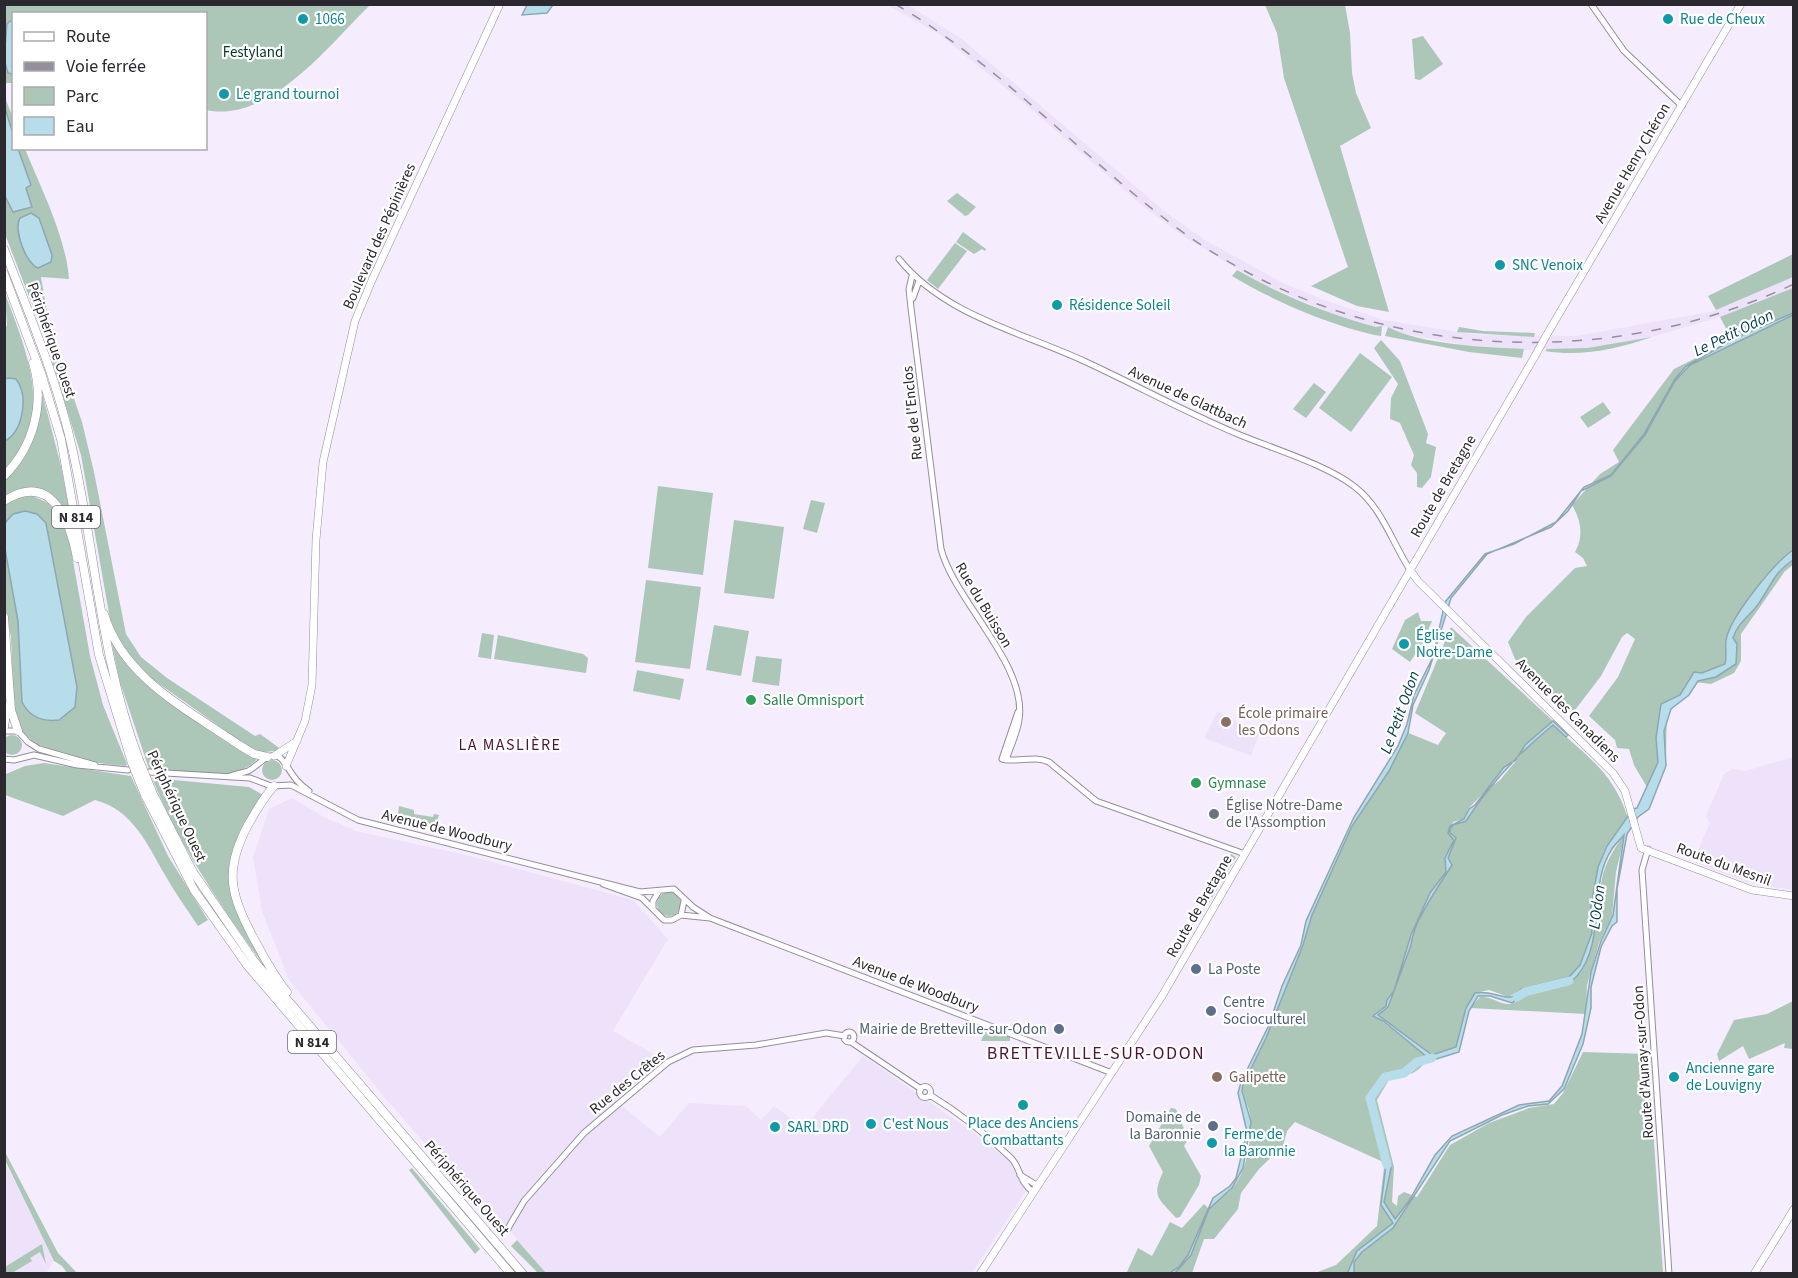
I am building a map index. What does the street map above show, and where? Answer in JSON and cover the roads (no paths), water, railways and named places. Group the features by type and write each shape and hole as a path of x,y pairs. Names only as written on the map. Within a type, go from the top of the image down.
{"highway":[{"name":"Périphérique Ouest","path":"4,249 46,359 68,429 97,600 133,765"},
{"name":"Périphérique Ouest","path":"4,274 41,374 61,439 104,677 133,765 214,906 254,961 523,1274"},
{"path":"4,476 29,440 38,402 35,373 16,304"},
{"path":"4,501 27,493 43,496 57,504 70,527 86,584"},
{"path":"97,600 121,653 140,675 239,745 254,754 271,756"},
{"path":"4,617 11,710 18,731"},
{"path":"4,651 7,703 4,729"},
{"path":"277,785 261,802 238,845 233,861 232,888 239,909 270,969 297,1004 309,1026"},
{"name":"Périphérique Ouest","path":"149,795 194,890 247,965 512,1274"}],"main road":[{"name":"Boulevard des Pépinières","path":"287,768 305,721 312,685 316,540 323,462 355,321 500,4"},
{"name":"Avenue Henry Chéron","path":"1535,356 1741,4"},
{"name":"Route de Bretagne","path":"980,1274 1162,996 1535,356"},
{"name":"Avenue des Canadiens","path":"1410,570 1445,608 1611,771 1620,782 1630,805 1639,846 1648,849"},
{"path":"271,756 297,741"},
{"name":"Route du Mesnil","path":"1648,849 1752,890 1794,896"},
{"path":"1754,1274 1794,1209"}],"street":[{"path":"1591,4 1636,64 1682,106"},
{"name":"Avenue de Glattbach","path":"898,260 920,282 997,326 1062,351 1222,428 1337,475 1366,498 1384,521 1410,570"},
{"name":"Rue de l'Enclos","path":"912,276 909,288 935,513"},
{"name":"Rue de l'Enclos","path":"913,311 913,295 920,282"},
{"name":"Rue du Buisson","path":"935,513 948,571 995,645 1016,690 1020,707 1019,721 1004,760 1040,759 1049,762 1096,801 1245,854"},
{"path":"4,729 18,731 25,740 53,754 102,768"},
{"path":"20,757 26,749 25,740"},
{"path":"4,759 34,755 102,768 133,765"},
{"name":"Avenue de Woodbury","path":"225,777 247,772 271,756 282,759 303,787 327,804"},
{"path":"258,764 256,772 260,780"},
{"path":"277,785 287,768"},
{"name":"Avenue de Woodbury","path":"149,772 260,780 277,785 291,785 358,820 645,893 674,889 693,907 710,918 1112,1073"},
{"name":"Route d'Aunay-sur-Odon","path":"1648,849 1642,870 1669,1274"},
{"name":"Avenue de Woodbury","path":"598,882 642,898 664,920 672,920 681,915 710,918"},
{"path":"653,908 653,901 659,891"},
{"path":"681,915 685,907 684,898"},
{"name":"Rue des Crêtes","path":"507,1230 524,1201 584,1133 668,1062 693,1050 756,1045 826,1033 845,1036 846,1041 851,1042 921,1089 923,1097 930,1095 956,1111 1014,1161 1017,1171 1036,1189"}],"water":[{"path":"527,4 553,5 547,13 522,15"},
{"path":"12,22 12,74 8,73 4,59 7,24"},
{"path":"5,108 12,131 12,150 18,150 31,185 26,188 32,207 13,212 5,196"},
{"path":"31,213 39,218 52,255 51,262 38,268 29,260 19,238 20,218"},
{"path":"1793,313 1690,365 1675,381 1645,435 1611,476 1581,491 1568,511 1551,527 1528,537 1556,522 1584,487 1611,475 1644,434 1675,379 1686,366 1738,337"},
{"path":"5,379 16,379 20,386 23,403 20,421 5,441"},
{"path":"25,511 37,514 46,523 77,687 75,707 59,720 38,718 29,712 22,702 18,621 5,549 4,524 13,514"},
{"path":"1496,550 1487,554 1451,598 1433,657 1445,602 1485,554"},
{"path":"1793,550 1793,560 1778,574 1758,605 1735,632 1733,638 1737,644 1736,664 1716,677 1698,681 1689,695 1671,709 1664,731 1666,766 1649,809 1638,817 1627,834 1617,889 1617,922 1612,926 1601,947 1591,987 1591,1008 1583,1044 1564,1089 1548,1104 1528,1106 1502,1115 1450,1141 1393,1228 1362,1252 1354,1262 1354,1273 1347,1274 1357,1251 1393,1223 1381,1205 1386,1165 1369,1100 1389,1072 1405,1071 1419,1062 1405,1073 1393,1073 1375,1092 1372,1103 1391,1168 1384,1202 1395,1219 1409,1201 1435,1155 1452,1136 1519,1105 1549,1101 1562,1086 1582,1034 1591,972 1601,941 1613,915 1624,835 1613,847 1605,864 1600,880 1592,946 1586,962 1572,980 1525,992 1512,1003 1490,996 1478,996 1469,1011 1459,1052 1433,1060 1421,1061 1427,1057 1383,1021 1373,1016 1386,1006 1387,1000 1394,991 1388,1007 1378,1015 1432,1055 1456,1047 1466,1008 1475,993 1485,992 1512,997 1521,989 1569,977 1580,965 1592,933 1590,912 1598,867 1607,846 1633,809 1637,808 1658,762 1656,738 1661,704 1680,695 1694,672 1702,673 1725,664 1726,640 1735,618 1765,578"},
{"path":"1433,657 1413,705 1408,733 1389,771 1352,826 1312,915 1303,945 1266,1038 1243,1085 1242,1091 1251,1122 1243,1168 1232,1188 1209,1209 1191,1255 1175,1273 1168,1274 1179,1267 1188,1255 1213,1198 1230,1186 1236,1178 1247,1132 1238,1093 1241,1082 1269,1025 1282,986 1301,945 1306,921 1354,817 1398,746 1407,724 1414,695"},
{"path":"1553,721 1568,735 1566,737 1553,725 1517,758 1525,745"},
{"path":"1514,761 1484,795 1466,821 1451,827 1450,833 1456,838 1448,858 1452,865 1422,915 1394,990 1411,935 1430,893 1446,872 1445,858 1454,840 1448,833 1450,826 1464,819 1469,809 1475,805 1504,767"}],"waterway":[{"name":"L'Odon","path":"1517,997 1525,992 1569,981"},
{"name":"L'Odon","path":"1387,1165 1370,1098 1385,1077 1404,1073 1417,1062 1432,1058"}],"railway":[{"path":"895,4 932,27 1002,80 1169,222 1239,268 1313,302 1392,326 1472,340 1554,342 1636,334 1716,314 1794,284"}],"place":[{"name":"1066","path":"303,19"},
{"name":"Rue de Cheux","path":"1668,19"},
{"name":"Le grand tournoi","path":"224,94"},
{"name":"SNC Venoix","path":"1500,265"},
{"name":"Résidence Soleil","path":"1057,305"},
{"name":"Église Notre-Dame","path":"1404,644"},
{"name":"Salle Omnisport","path":"751,700"},
{"name":"École primaire les Odons","path":"1226,722"},
{"name":"Gymnase","path":"1196,783"},
{"name":"Église Notre-Dame de l'Assomption","path":"1214,814"},
{"name":"La Poste","path":"1196,969"},
{"name":"Centre Socioculturel","path":"1211,1011"},
{"name":"Mairie de Bretteville-sur-Odon","path":"1059,1029"},
{"name":"Galipette","path":"1217,1077"},
{"name":"Ancienne gare de Louvigny","path":"1674,1077"},
{"name":"Place des Anciens Combattants","path":"1023,1105"},
{"name":"C'est Nous","path":"871,1124"},
{"name":"Domaine de la Baronnie","path":"1213,1126"},
{"name":"SARL DRD","path":"775,1127"},
{"name":"Ferme de la Baronnie","path":"1212,1143"}],"district":[{"name":"LA MASLIÈRE","path":"510,744"},
{"name":"BRETTEVILLE-SUR-ODON","path":"1096,1053"}],"park label":[{"name":"Festyland","path":"253,52"}],"water label":[{"name":"Le Petit Odon","path":"1733,332"},
{"name":"Le Petit Odon","path":"1399,712"}]}
